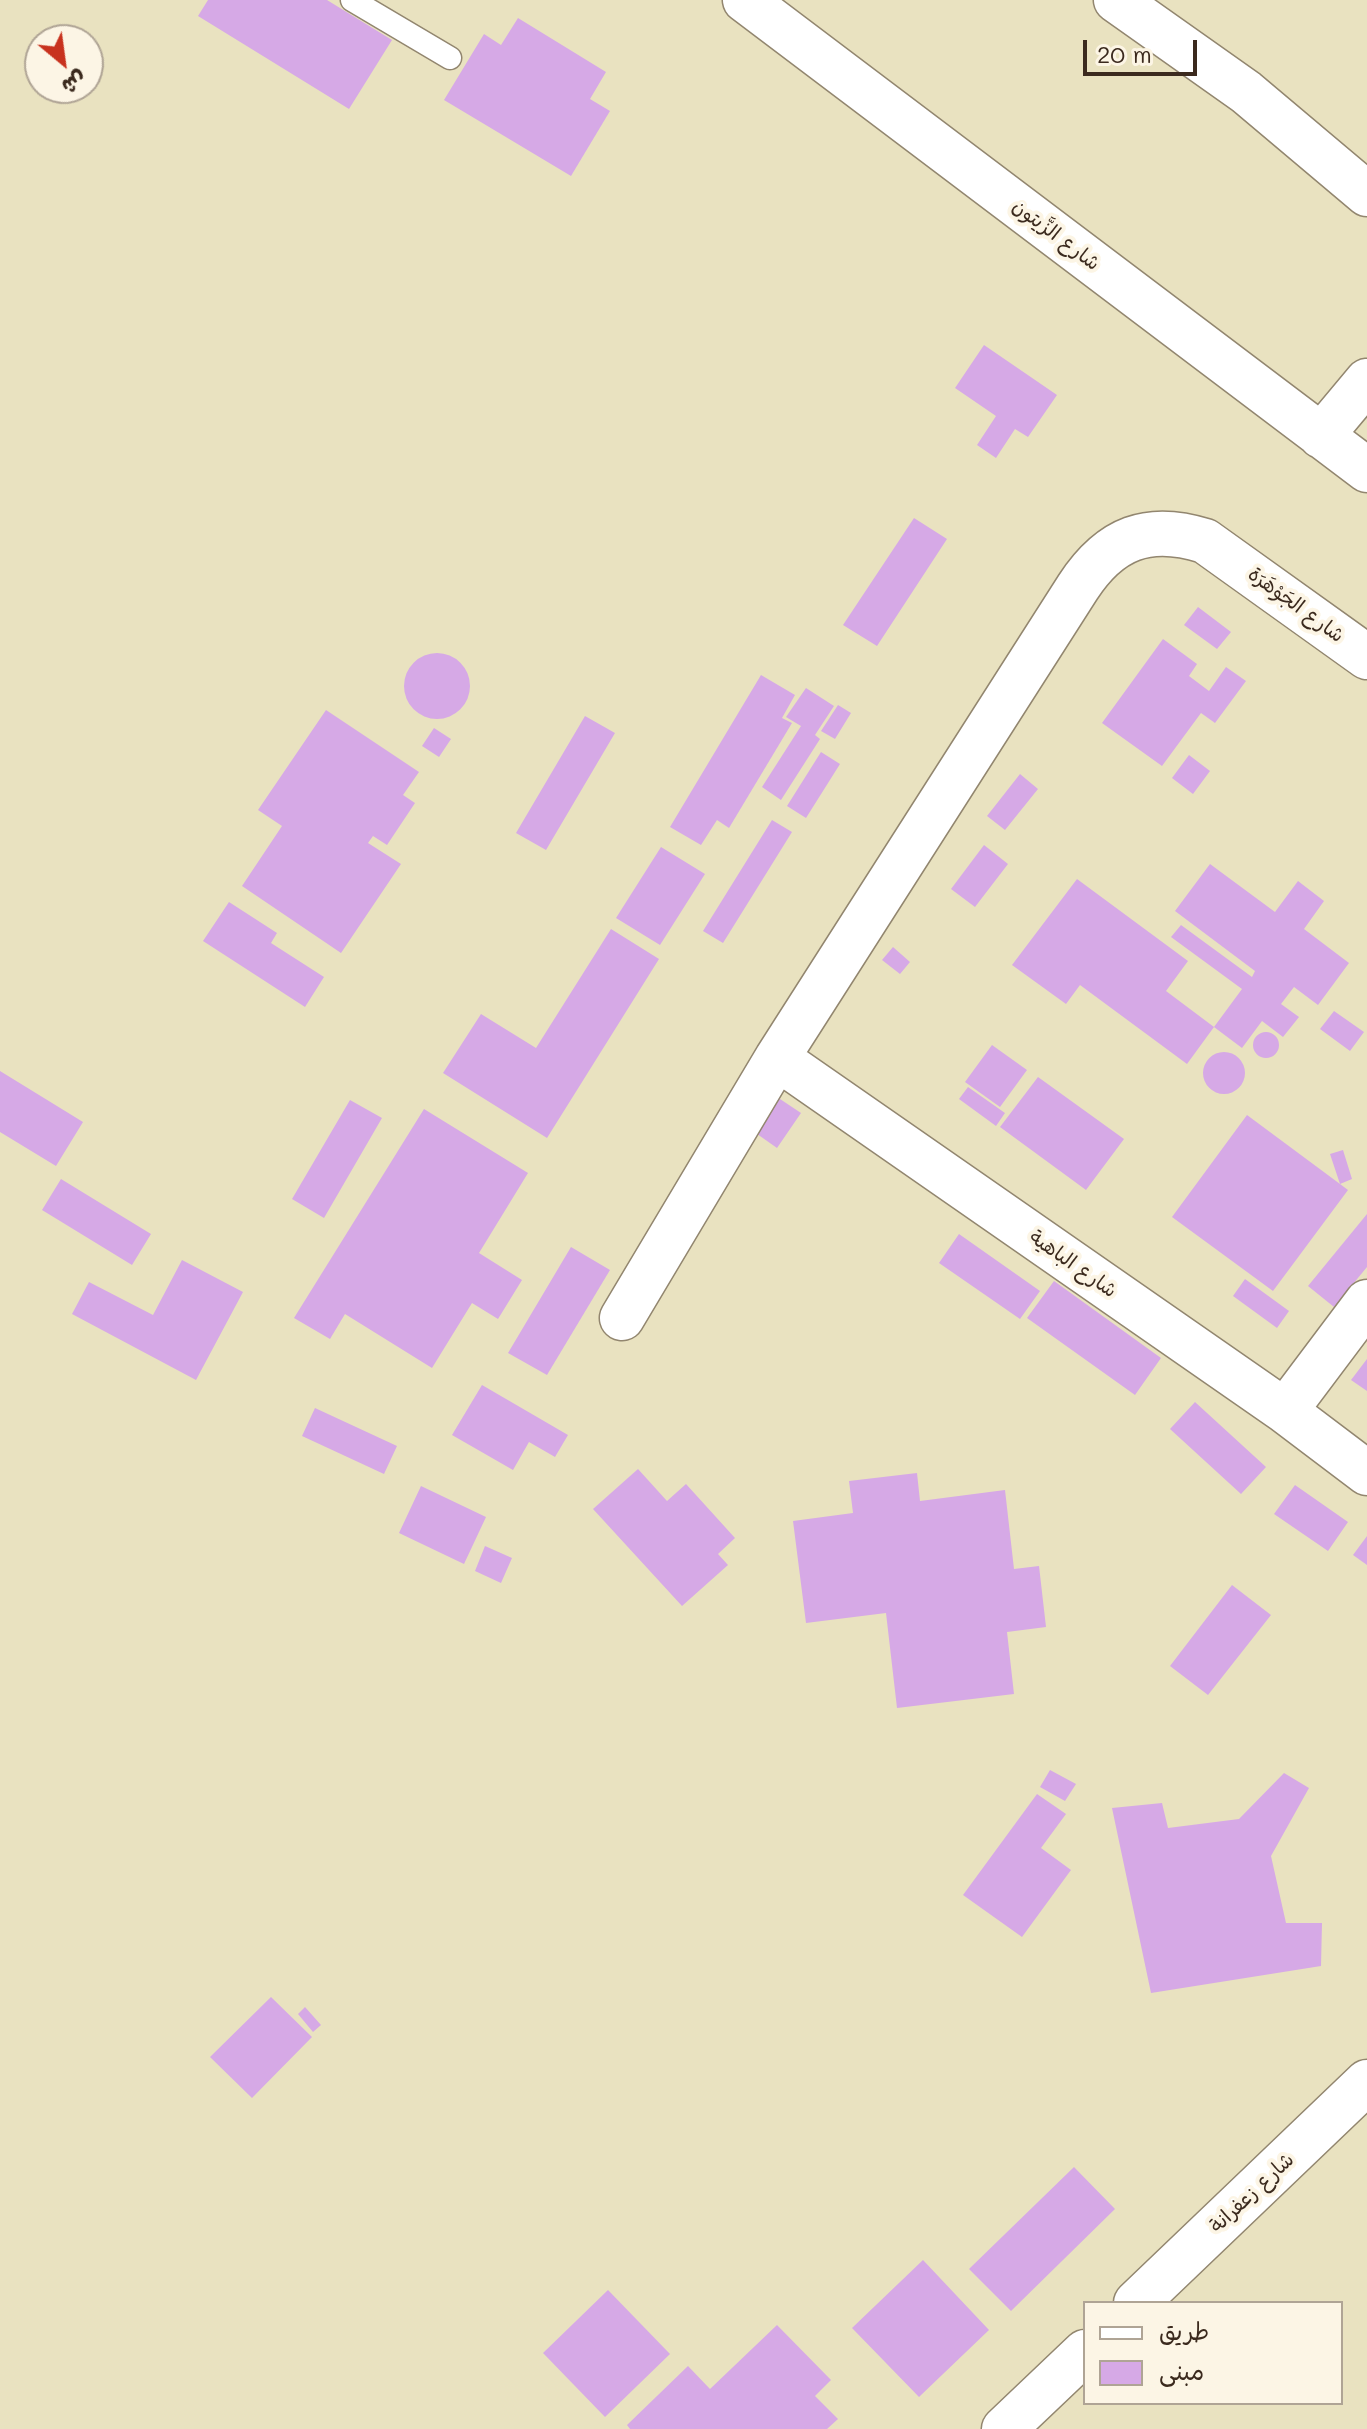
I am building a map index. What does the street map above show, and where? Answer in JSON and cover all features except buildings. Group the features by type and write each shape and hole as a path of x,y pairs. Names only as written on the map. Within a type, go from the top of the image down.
{"street":[{"name":"شارع الزَّيتون","path":"745,0 1367,470"},
{"path":"1116,0 1246,92 1367,194"},
{"path":"1321,436 1367,381"},
{"name":"شارع الجَوْهَرَة","path":"622,1318 777,1058 1091,566 1110,550 1132,538 1156,532 1181,534 1205,541 1367,657"},
{"name":"شارع الباهية","path":"777,1058 1285,1411 1367,1473"},
{"path":"1285,1411 1367,1302"},
{"name":"شارع زعفرانة","path":"1138,2301 1367,2082"},
{"path":"1004,2429 1083,2354"}],"lane":[{"path":"352,0 450,58"}]}
